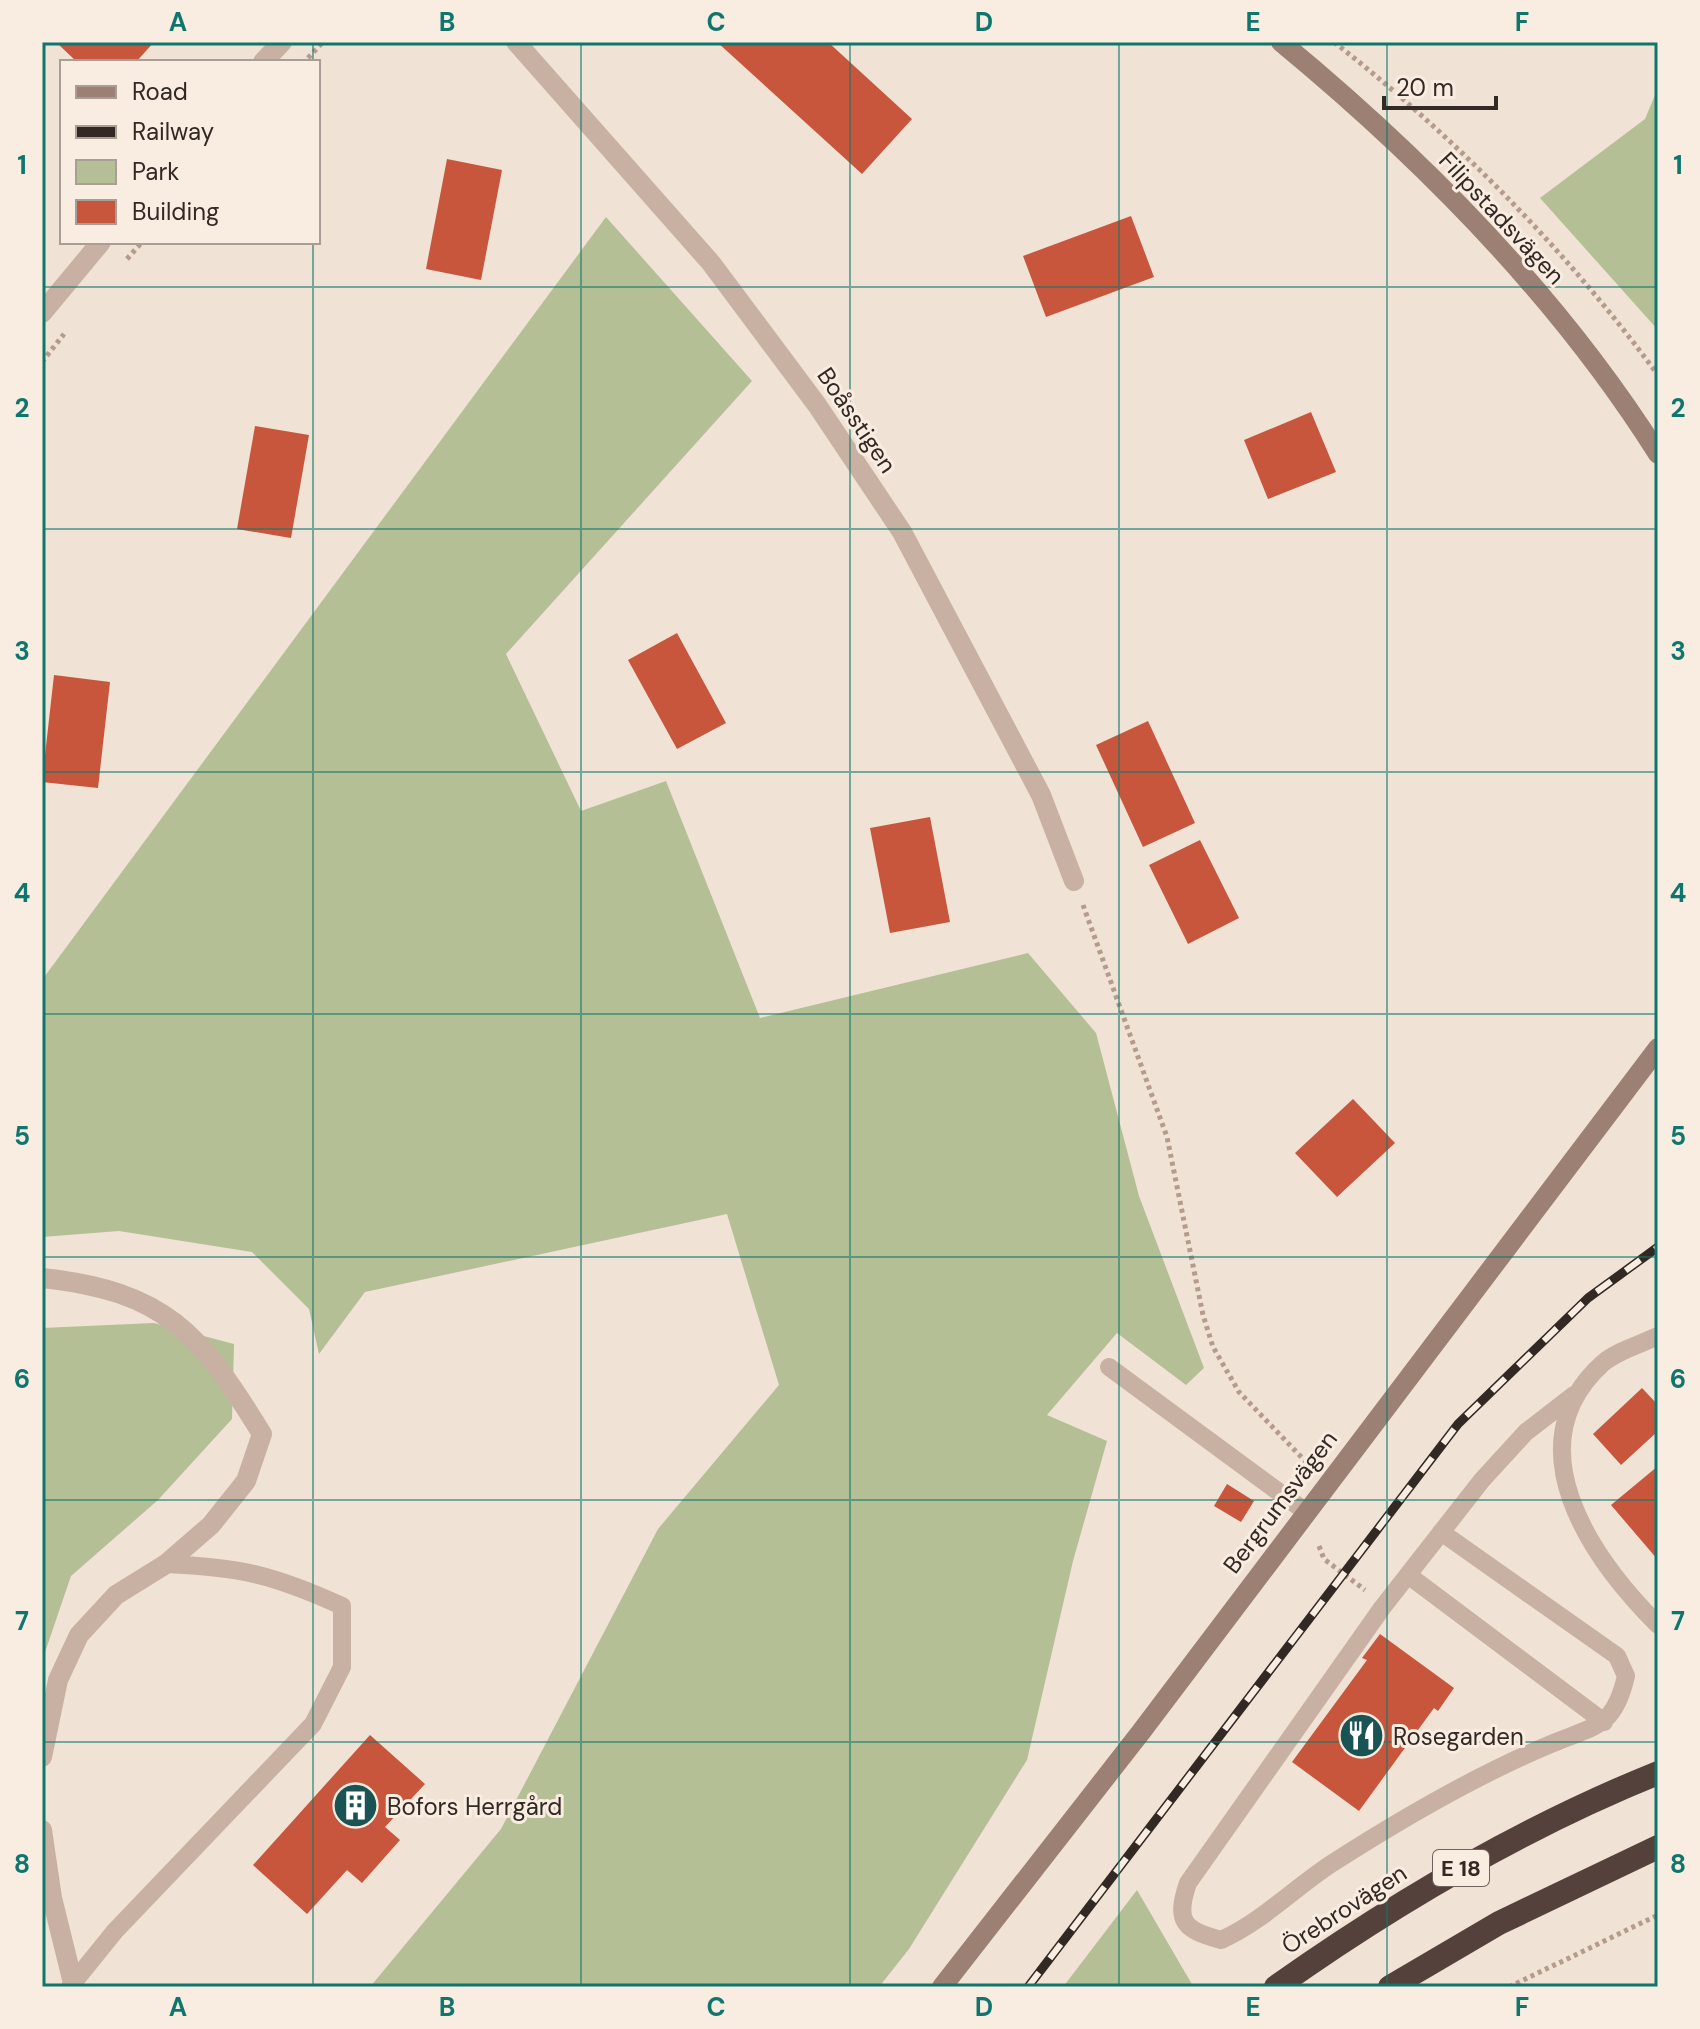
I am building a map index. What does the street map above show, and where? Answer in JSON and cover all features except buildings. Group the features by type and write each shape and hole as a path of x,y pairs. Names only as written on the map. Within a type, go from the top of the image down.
{"highway":[{"name":"Örebrovägen","path":"1276,1987 1376,1918 1443,1878 1551,1821 1658,1773"},
{"path":"1390,1987 1499,1923 1658,1847"}],"street":[{"path":"265,60 282,42"},
{"name":"Boåsstigen","path":"516,42 711,263 817,405 885,506 1041,795 1074,881"},
{"name":"Filipstadsvägen","path":"1281,42 1401,148 1488,238 1555,312 1620,393 1658,454"},
{"path":"42,313 99,244"},
{"name":"Bergrumsvägen","path":"942,1987 1658,1048"},
{"path":"42,1278 90,1283 140,1299 184,1328 221,1367 262,1434 246,1481 211,1525 166,1564 116,1595 79,1635 58,1680 42,1757"},
{"path":"42,1830 52,1898 72,1985"}],"lane":[{"path":"1441,1532 1617,1656 1626,1676 1617,1709 1604,1722 1507,1763 1416,1812 1329,1866 1248,1928 1221,1940 1198,1934 1184,1922 1179,1907 1188,1883 1382,1608 1441,1532 1526,1432 1574,1395 1606,1361 1658,1336"},
{"path":"1109,1367 1306,1512"},
{"path":"1574,1395 1561,1454 1569,1495 1588,1540 1627,1594 1658,1625"},
{"path":"72,1985 115,1931 313,1724 342,1667 342,1606 283,1579 225,1566 166,1564"},
{"path":"1408,1575 1604,1722"}],"path":[{"path":"307,60 323,42"},
{"path":"1334,42 1411,106 1537,227 1617,320 1658,375"},
{"path":"1074,881 1167,1137 1203,1315 1213,1347 1239,1392 1328,1483"},
{"path":"1306,1512 1324,1559 1382,1608"},
{"path":"1509,1987 1658,1915"}],"green space":[{"path":"1658,88 1658,330 1540,198 1645,119"},
{"path":"606,217 752,381 506,654 581,811 666,781 760,1018 1028,953 1096,1033 1139,1196 1204,1368 1186,1385 1117,1333 1047,1415 1107,1441 1073,1561 1027,1760 909,1949 879,1987 370,1987 501,1829 658,1529 779,1385 727,1214 365,1292 319,1354 309,1309 252,1252 119,1231 42,1237 42,980"},
{"path":"154,1323 234,1344 232,1419 158,1500 71,1576 42,1661 42,1328"},
{"path":"1137,1890 1193,1986 1063,1987"}],"railway":[{"path":"1028,1987 1458,1424 1588,1298 1658,1247"}],"place":[{"name":"Rosegarden","path":"1362,1736"},
{"name":"Bofors Herrgård","path":"356,1806"}]}
